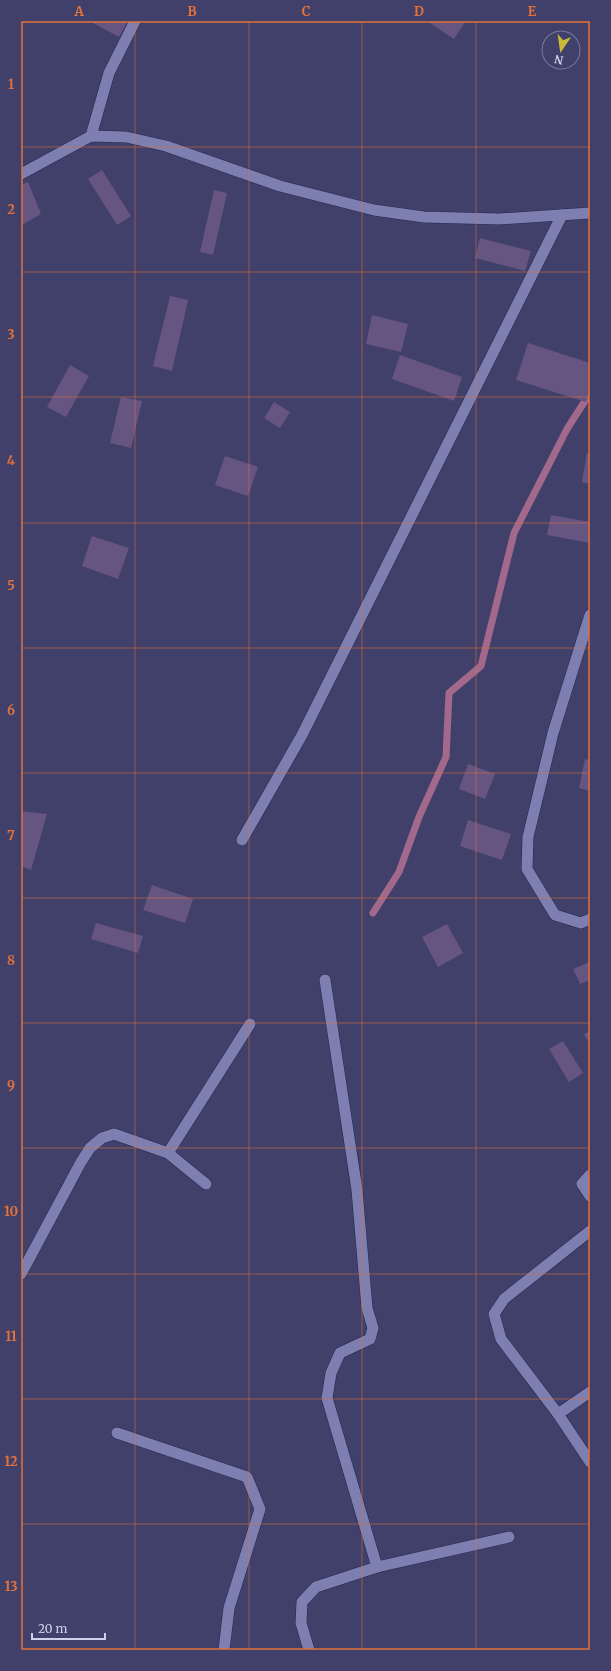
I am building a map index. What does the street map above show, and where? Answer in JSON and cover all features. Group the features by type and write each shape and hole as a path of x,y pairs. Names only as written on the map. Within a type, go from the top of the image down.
{"street":[{"path":"91,136 109,73 135,21"},
{"path":"21,174 91,136 126,137 166,146 280,186 374,210 424,217 500,219 590,213"},
{"path":"242,840 302,735 562,215"},
{"path":"590,615 552,733 528,837 527,869 555,915 581,923 590,919"},
{"path":"325,980 357,1190 367,1308 373,1328 370,1339 340,1353 331,1373 327,1398 377,1567"},
{"path":"168,1153 250,1024"},
{"path":"21,1274 81,1162 90,1148 102,1138 114,1134 168,1153 206,1184"},
{"path":"590,1175 582,1184 590,1196"},
{"path":"590,1231 504,1299 494,1314 501,1339 558,1414 590,1462"},
{"path":"558,1414 590,1392"},
{"path":"117,1433 247,1477 260,1508 229,1608 224,1650"},
{"path":"309,1650 301,1622 302,1602 316,1587 377,1567 509,1538"}],"building":[{"path":"89,21 128,21 119,37"},
{"path":"427,21 466,21 454,39"},
{"path":"102,170 131,216 117,225 88,179"},
{"path":"28,182 41,214 22,225 21,185"},
{"path":"214,190 227,193 213,255 200,252"},
{"path":"480,238 531,251 525,271 475,258"},
{"path":"170,296 188,300 172,371 153,366"},
{"path":"372,315 408,324 401,352 366,344"},
{"path":"528,343 590,363 590,390 586,402 516,380"},
{"path":"400,355 462,377 454,401 392,379"},
{"path":"70,365 89,376 66,417 47,407"},
{"path":"121,397 142,401 131,448 110,443"},
{"path":"274,402 290,412 280,428 264,418"},
{"path":"587,453 590,453 590,484 582,482"},
{"path":"225,456 258,467 248,496 215,485"},
{"path":"551,515 590,522 590,543 547,535"},
{"path":"92,536 129,548 118,579 82,566"},
{"path":"585,759 590,760 590,791 579,788"},
{"path":"468,764 495,774 485,799 459,789"},
{"path":"21,811 47,814 31,870 21,866"},
{"path":"468,820 511,834 502,860 460,846"},
{"path":"152,885 193,899 185,923 143,910"},
{"path":"96,923 143,936 138,953 91,939"},
{"path":"447,924 463,953 438,967 422,937"},
{"path":"590,962 590,980 580,984 573,969"},
{"path":"590,1031 590,1045 584,1034"},
{"path":"563,1041 583,1073 569,1082 549,1049"}],"waterway":[{"path":"373,913 399,872 419,817 446,757 449,693 481,666 514,533 567,429 590,393"}]}
